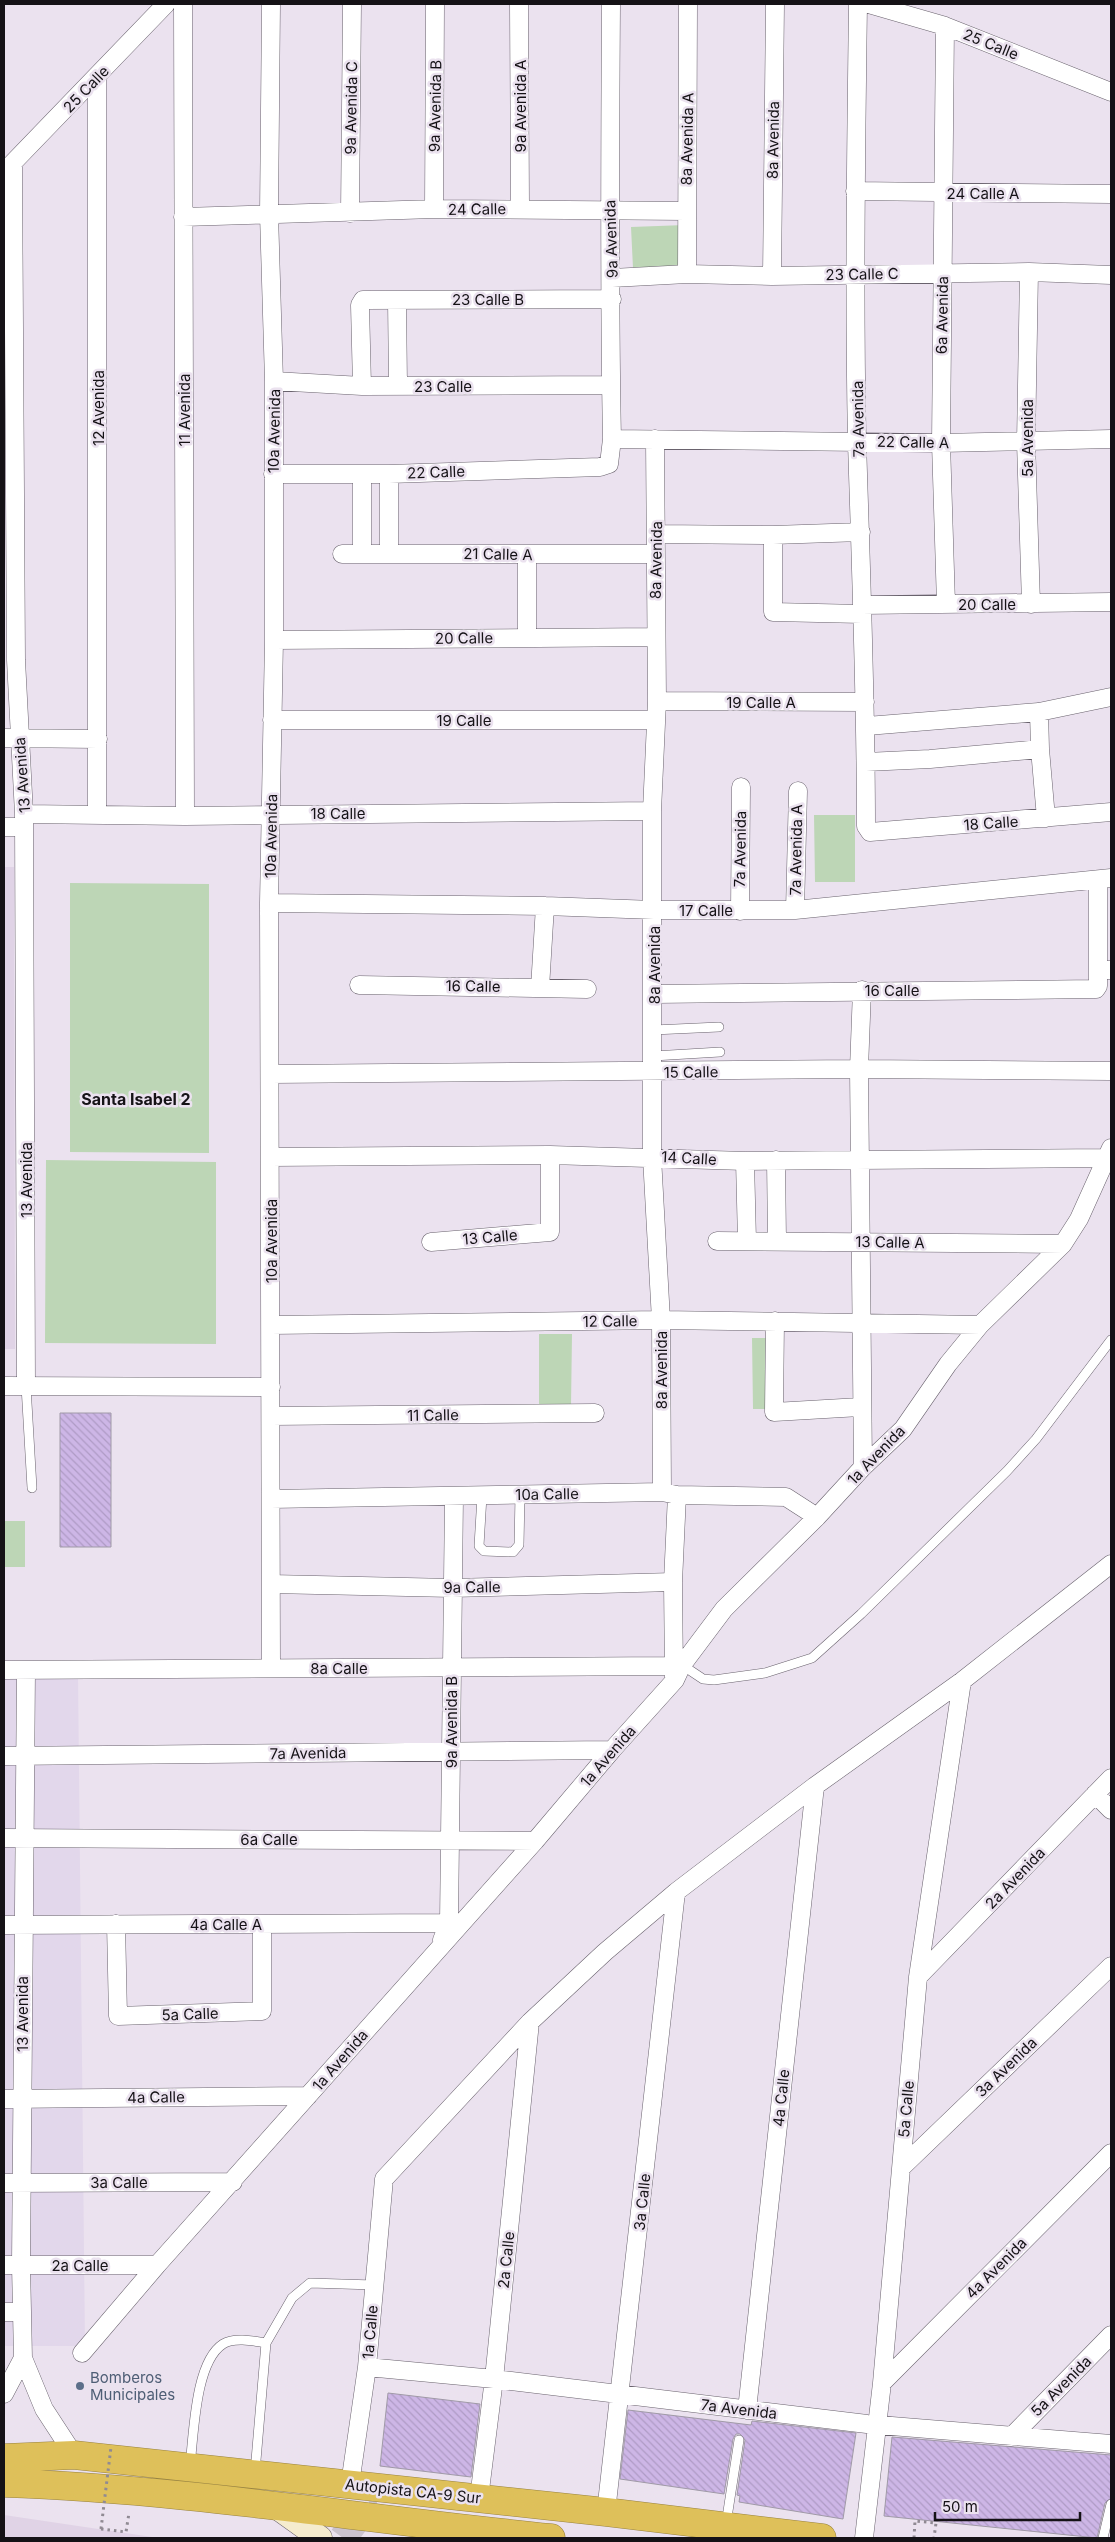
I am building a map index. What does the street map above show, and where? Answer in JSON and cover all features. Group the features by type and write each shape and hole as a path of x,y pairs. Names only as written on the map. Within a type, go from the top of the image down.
{"highway":[{"name":"Autopista CA-9 Sur","path":"4,2458 74,2456 190,2467 350,2484 473,2508 606,2512 822,2538"},
{"name":"Autopista CA-9 Sur","path":"4,2483 59,2485 274,2504 429,2529 551,2538"},
{"path":"473,2508 572,2527 636,2516"}],"street":[{"name":"25 Calle","path":"8,168 166,4"},
{"name":"11 Avenida","path":"183,4 185,816"},
{"name":"10a Avenida","path":"271,4 269,214 274,381 274,640 269,903 271,1074 271,1668"},
{"name":"9a Avenida C","path":"350,213 352,4"},
{"name":"9a Avenida B","path":"434,209 435,4"},
{"name":"9a Avenida A","path":"520,4 520,208"},
{"name":"9a Avenida","path":"600,467 606,467 610,461 612,440 612,278 609,211 611,4"},
{"name":"8a Avenida A","path":"687,274 688,4"},
{"name":"8a Avenida","path":"772,276 775,4"},
{"name":"7a Avenida","path":"858,4 855,191 857,441 866,726 866,826 870,832"},
{"name":"25 Calle","path":"868,4 945,26 1111,92"},
{"name":"6a Avenida","path":"945,26 941,442 946,604"},
{"name":"12 Avenida","path":"97,77 97,814"},
{"name":"13 Avenida","path":"8,168 11,738 24,821 26,1386"},
{"name":"24 Calle A","path":"855,191 1111,194"},
{"name":"24 Calle","path":"183,217 434,209 520,208 686,211"},
{"name":"23 Calle C","path":"612,278 687,274 772,276 1029,272 1111,275"},
{"name":"5a Avenida","path":"1029,272 1026,442 1031,604"},
{"name":"23 Calle B","path":"362,386 360,305 363,300 612,298"},
{"path":"397,300 398,386"},
{"name":"23 Calle","path":"274,381 362,386 611,385"},
{"name":"8a Avenida","path":"655,439 655,637 657,702 652,811 654,910 652,1157 677,1670"},
{"name":"22 Calle A","path":"612,440 1026,442 1111,439"},
{"name":"22 Calle","path":"273,474 389,474 600,467"},
{"path":"362,474 362,554"},
{"path":"389,474 390,553"},
{"path":"656,534 773,535 861,532"},
{"name":"20 Calle","path":"773,535 774,612 862,610 946,604 1111,602"},
{"name":"21 Calle A","path":"342,554 655,554"},
{"path":"527,554 527,638"},
{"name":"20 Calle","path":"274,640 655,637"},
{"path":"866,726 922,723 1039,712 1111,697"},
{"name":"19 Calle A","path":"657,702 865,702"},
{"path":"1039,712 1046,818"},
{"name":"19 Calle","path":"272,720 656,720"},
{"path":"11,738 98,738"},
{"path":"866,762 930,759 1040,749"},
{"name":"7a Avenida","path":"740,911 741,787"},
{"name":"7a Avenida A","path":"795,910 798,791"},
{"name":"18 Calle","path":"4,827 24,821 97,814 185,816 271,813 652,811"},
{"name":"18 Calle","path":"870,832 1111,812"},
{"path":"1104,970 1105,879"},
{"name":"17 Calle","path":"269,903 545,906 654,910 795,910 1105,879"},
{"path":"540,988 545,906"},
{"name":"16 Calle","path":"654,994 862,990 1096,989 1104,970"},
{"name":"16 Calle","path":"359,984 587,989"},
{"path":"862,990 859,1069 859,1322 863,1467"},
{"name":"15 Calle","path":"271,1074 653,1064 859,1069 1111,1071"},
{"name":"14 Calle","path":"270,1158 550,1155 744,1161 860,1161 1109,1153"},
{"name":"1a Avenida","path":"82,2353 157,2265 234,2182 441,1945 535,1841 612,1750 724,1609 817,1517 863,1467 903,1429 948,1364 980,1326 1063,1244 1083,1211 1109,1153"},
{"name":"13 Calle","path":"432,1242 550,1232 550,1155"},
{"path":"776,1160 777,1242"},
{"path":"744,1161 747,1241"},
{"name":"13 Calle A","path":"717,1241 1063,1244"},
{"name":"12 Calle","path":"271,1325 661,1320 859,1322 980,1326"},
{"path":"775,1321 774,1412 860,1408"},
{"path":"4,1386 271,1388"},
{"name":"11 Calle","path":"271,1416 595,1413"},
{"name":"10a Calle","path":"271,1499 669,1493 786,1497 817,1517"},
{"name":"9a Avenida B","path":"441,1945 449,1923 454,1497"},
{"path":"530,2022 605,1952 676,1892 815,1786 962,1681 1111,1564"},
{"name":"9a Calle","path":"271,1584 452,1588 673,1582"},
{"name":"8a Calle","path":"4,1670 452,1667 677,1670"},
{"name":"13 Avenida","path":"26,1670 25,1838 22,1925 22,2183 12,2265 22,2312 23,2358 44,2409 74,2456"},
{"name":"5a Calle","path":"864,2538 882,2383 918,1977 962,1681"},
{"name":"7a Avenida","path":"4,1756 612,1750"},
{"name":"2a Avenida","path":"918,1977 1111,1778"},
{"name":"4a Calle","path":"747,2410 815,1786"},
{"path":"1095,1794 1111,1810"},
{"name":"6a Calle","path":"4,1838 535,1841"},
{"name":"3a Calle","path":"606,2512 621,2394 676,1892"},
{"name":"4a Calle A","path":"4,1925 449,1923"},
{"name":"5a Calle","path":"116,1924 118,2016 262,2012 262,1924"},
{"name":"3a Avenida","path":"901,2168 1111,1966"},
{"name":"1a Calle","path":"350,2484 367,2368 384,2180 530,2022"},
{"name":"2a Calle","path":"473,2508 494,2379 530,2022"},
{"name":"4a Calle","path":"4,2099 308,2096"},
{"name":"4a Avenida","path":"882,2383 1111,2153"},
{"name":"3a Calle","path":"4,2183 234,2182"},
{"name":"2a Calle","path":"12,2265 157,2265"},
{"path":"4,2312 22,2312"},
{"name":"5a Avenida","path":"1011,2437 1111,2335"},
{"name":"13 Avenida","path":"4,2394 23,2358"},
{"name":"7a Avenida","path":"367,2368 494,2379 877,2425 1111,2444"},
{"path":"274,2504 320,2538"}],"lane":[{"path":"653,1030 719,1027"},
{"path":"653,1064 720,1052"},
{"path":"677,1670 704,1679 714,1680 765,1673 812,1658 854,1620 1007,1471 1036,1438 1111,1340"},
{"path":"26,1386 32,1488"},
{"path":"482,1496 479,1546 484,1551 513,1552 519,1545 520,1495"},
{"path":"255,2474 266,2343 292,2298 310,2283 374,2285"},
{"path":"190,2467 202,2378 208,2359 224,2343 248,2340 266,2343"},
{"path":"725,2527 739,2440"},
{"path":"1103,2538 1111,2504"}],"path":[{"path":"111,2447 102,2529 126,2532"},
{"path":"914,2538 915,2521 936,2522 934,2538"}],"shaded area":[{"path":"4,867 14,867 15,1349 4,1349"},
{"path":"78,1674 85,2346 4,2346 4,1675"},
{"path":"4,2515 159,2538 4,2538"}],"green space":[{"path":"685,225 686,266 633,268 631,227"},
{"path":"814,815 855,815 855,882 815,882"},
{"path":"70,883 209,884 209,1153 70,1152"},
{"path":"46,1160 216,1162 216,1344 45,1343"},
{"path":"539,1334 572,1334 571,1406 539,1406"},
{"path":"752,1338 781,1338 782,1409 753,1409"},
{"path":"4,1521 25,1521 25,1567 4,1567"}],"building":[{"path":"60,1413 111,1413 111,1547 60,1547"},
{"path":"388,2393 480,2404 471,2477 380,2466"},
{"path":"628,2410 751,2425 752,2421 856,2433 843,2519 739,2502 740,2496 737,2495 745,2440 740,2434 736,2434 733,2439 724,2494 620,2479"},
{"path":"892,2437 1111,2455 1111,2498 1105,2503 1097,2538 884,2516"}],"tunnel":[{"path":"343,2538 359,2516 379,2507"}],"place":[{"name":"Bomberos Municipales","path":"80,2386"}],"district":[{"name":"Santa Isabel 2","path":"136,1099"}]}
